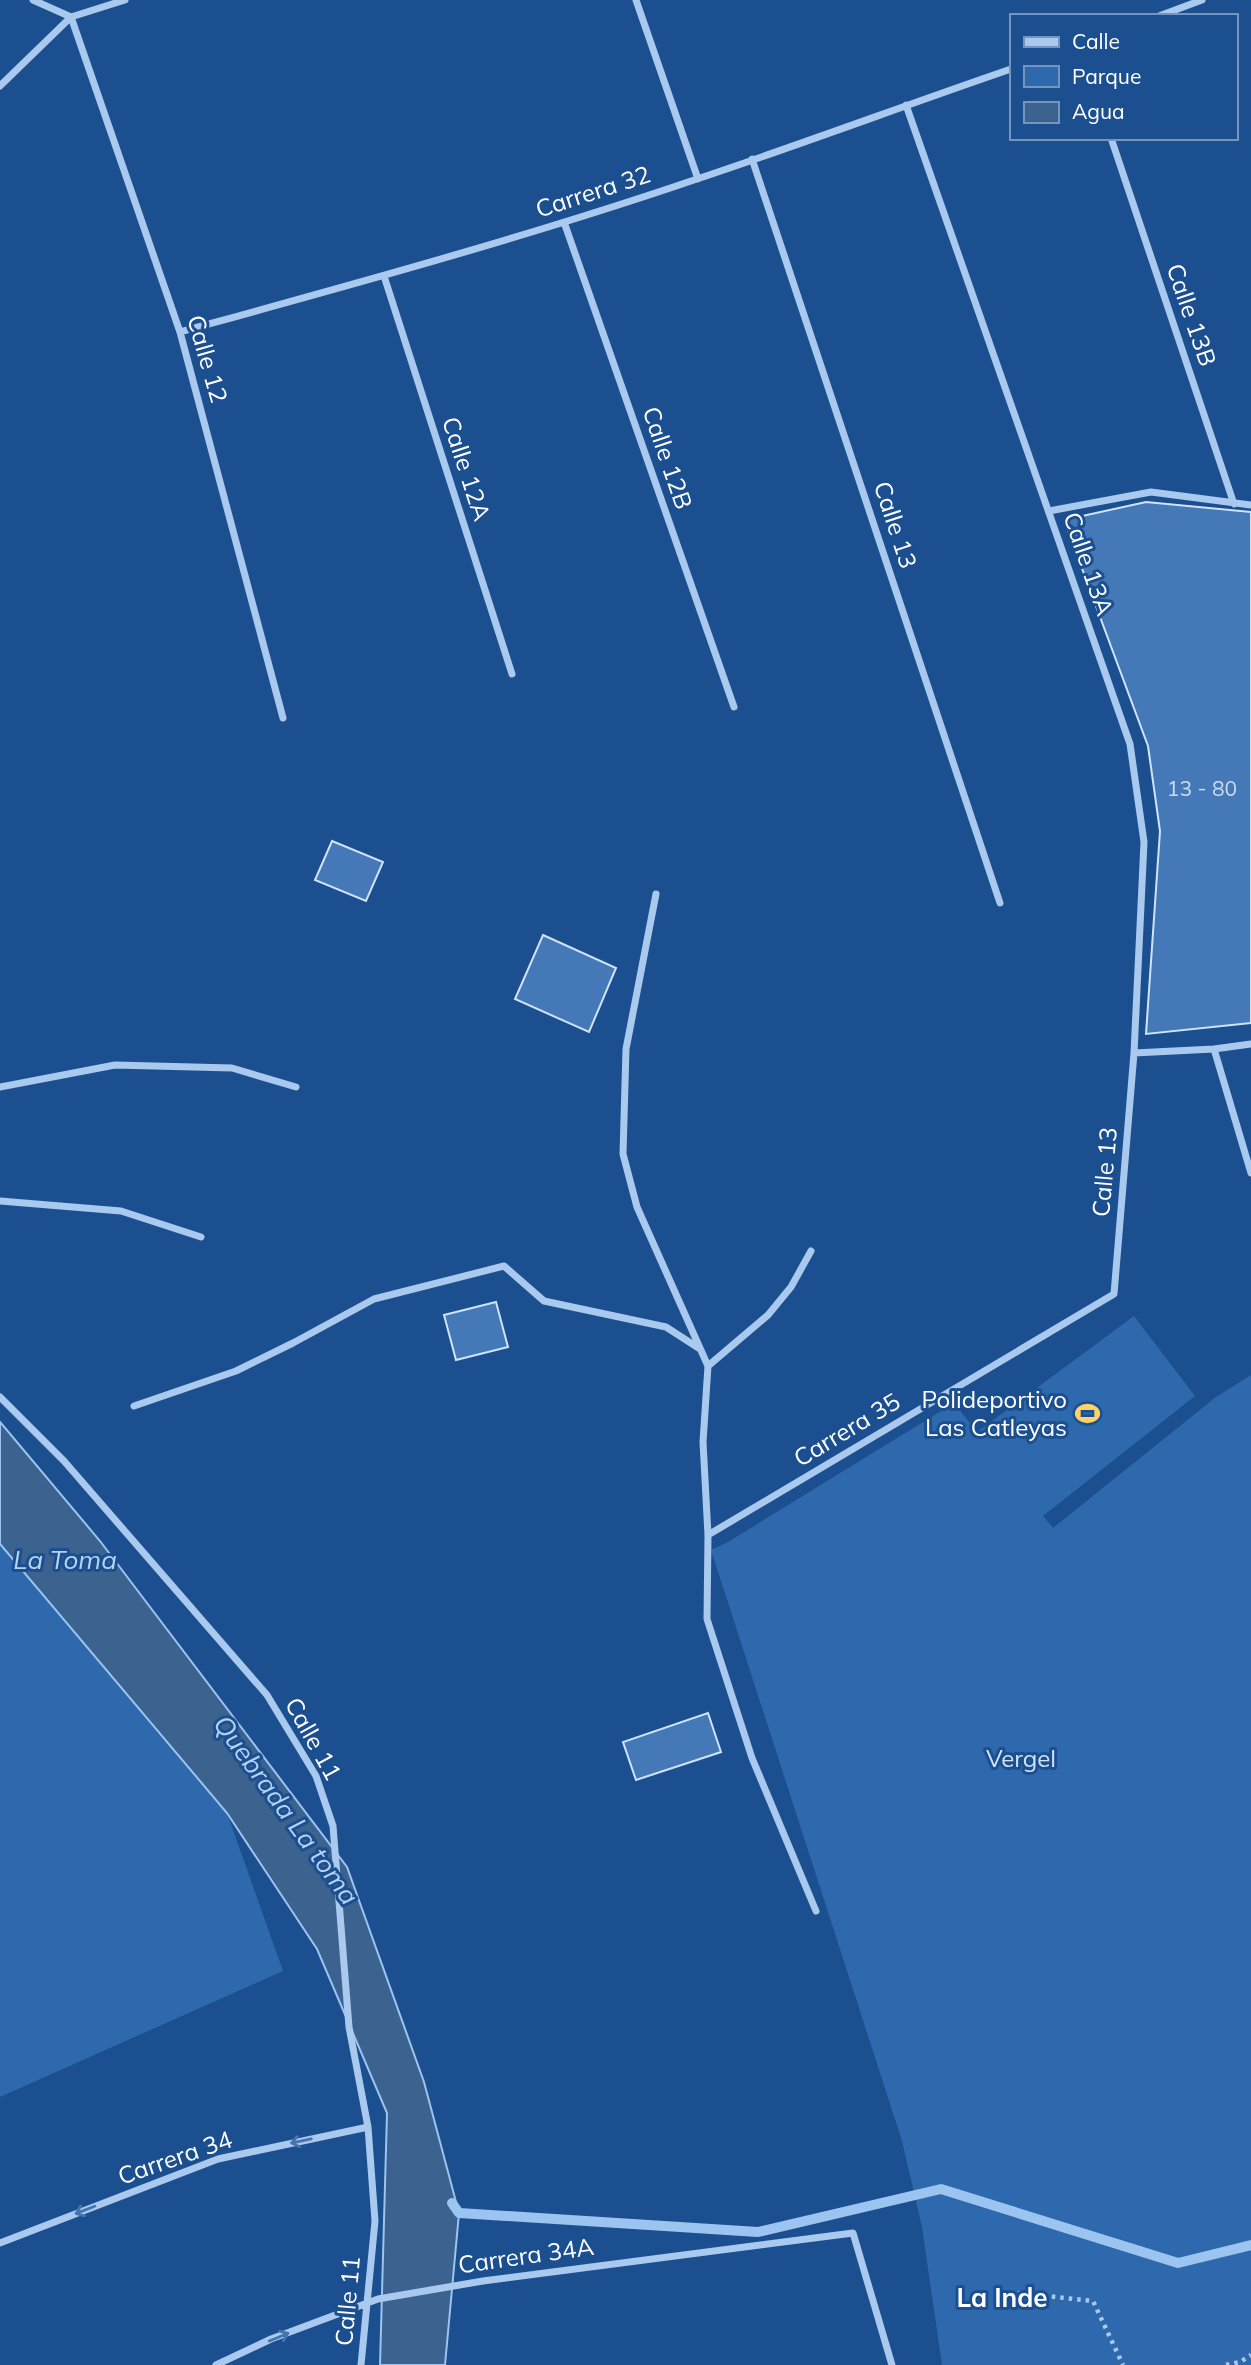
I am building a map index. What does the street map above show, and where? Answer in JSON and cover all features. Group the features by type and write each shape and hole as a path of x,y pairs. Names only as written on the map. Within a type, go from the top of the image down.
{"street":[{"path":"33,0 71,17"},
{"path":"0,86 71,17 105,3 125,0"},
{"path":"636,0 698,179"},
{"path":"1164,14 1202,0"},
{"name":"Calle 12","path":"71,17 180,332 284,718"},
{"name":"Carrera 32","path":"180,332 384,276 564,222 698,179 1010,69"},
{"name":"Calle 13A","path":"906,105 1130,744 1144,842 1135,1053"},
{"name":"Calle 13B","path":"1112,140 1234,503"},
{"name":"Calle 13","path":"752,159 1000,903"},
{"name":"Calle 12B","path":"564,222 734,707"},
{"name":"Calle 12A","path":"384,276 512,674"},
{"path":"1049,511 1151,492 1251,505"},
{"path":"656,894 626,1049 623,1154 637,1207 708,1366 703,1443 708,1535 707,1619 752,1758 816,1911"},
{"path":"1135,1053 1214,1049 1251,1044"},
{"path":"1214,1049 1251,1172"},
{"name":"Calle 13","path":"1114,1294 1135,1053"},
{"path":"0,1087 115,1065 232,1068 296,1087"},
{"path":"0,1201 121,1211 201,1237"},
{"path":"708,1366 768,1315 792,1287 811,1251"},
{"path":"134,1406 236,1371 374,1299 503,1266 544,1301 666,1327 701,1349"},
{"name":"Carrera 35","path":"708,1535 1114,1294"},
{"name":"Calle 11","path":"0,1397 64,1461 267,1695 316,1776 333,1826 349,2027 368,2127 375,2221 361,2365"},
{"name":"Carrera 34","path":"0,2243 218,2159 368,2127"},
{"name":"Carrera 34A","path":"216,2365 271,2339 378,2299 483,2281 853,2233 892,2365"}],"path":[{"path":"1018,2293 1093,2301 1123,2365"},
{"path":"1226,2365 1240,2362 1251,2355"}],"green space":[{"name":"Vergel","path":"1134,1316 1195,1396 1043,1516 1053,1528 1216,1397 1251,1375 1251,2365 942,2365 922,2227 902,2141 711,1550 954,1403 977,1432"},
{"path":"0,1544 227,1813 283,1971 0,2097"}],"water":[{"name":"La Toma","path":"0,1422 100,1541 347,1867 424,2082 459,2213 445,2365 380,2365 387,2113 317,1949 227,1813 0,1544"}],"building":[{"path":"1146,502 1251,512 1251,1023 1146,1034 1160,831 1148,746 1064,520"},
{"path":"332,841 383,862 366,901 315,880"},
{"path":"543,935 616,968 589,1032 515,999"},
{"path":"496,1302 508,1347 456,1360 444,1315"},
{"path":"708,1713 721,1752 636,1780 623,1742"}],"waterway":[{"path":"452,2203 459,2213 758,2232 941,2189 1178,2263 1251,2245"}],"place":[{"name":"Polideportivo Las Catleyas","path":"1087,1414"}],"district":[{"name":"La Inde","path":"1002,2298"}],"water label":[{"name":"Quebrada La toma","path":"286,1810"}]}
